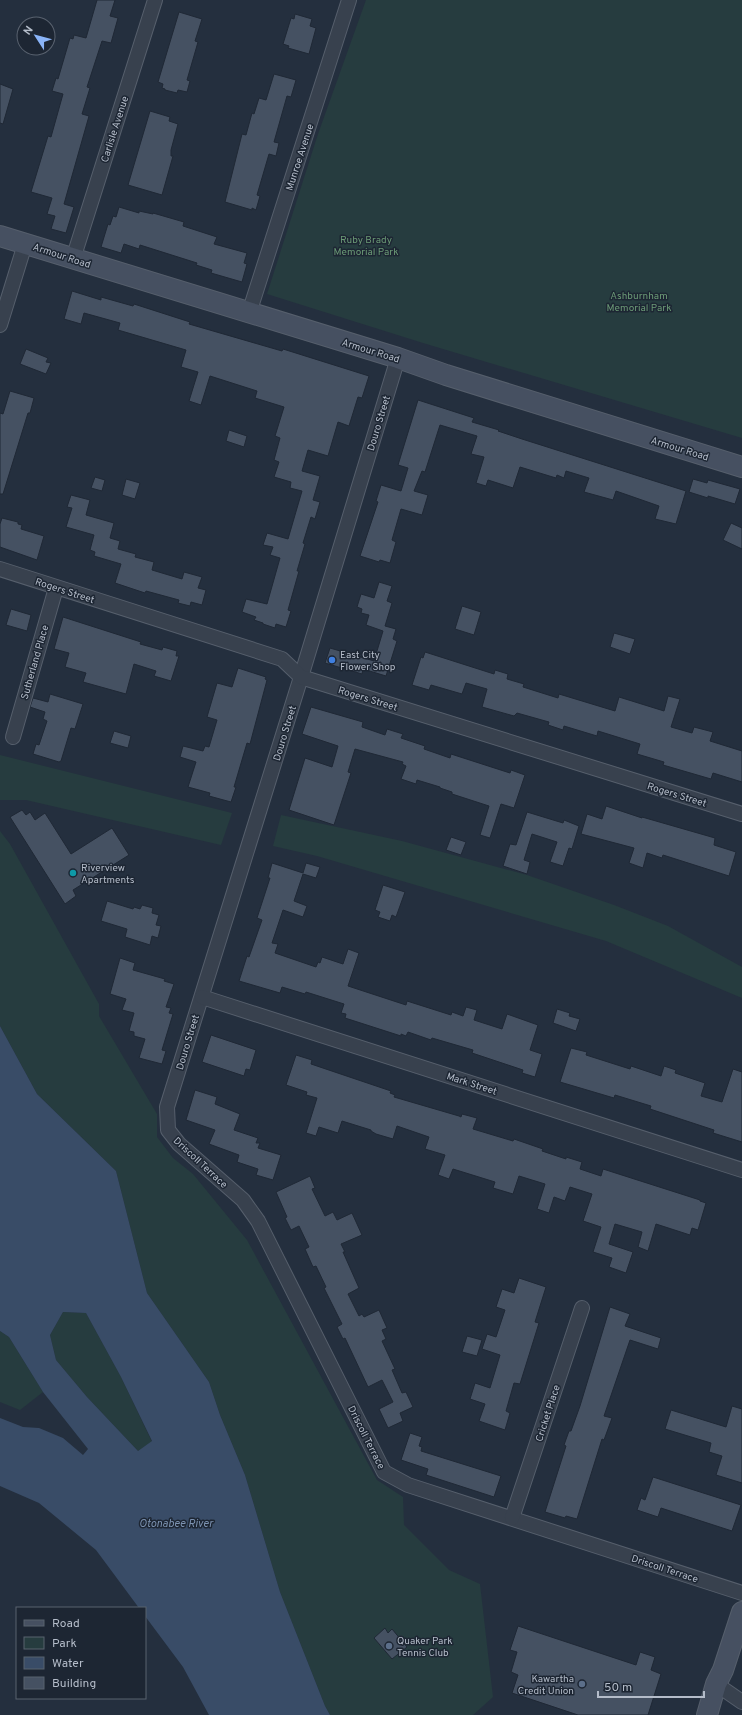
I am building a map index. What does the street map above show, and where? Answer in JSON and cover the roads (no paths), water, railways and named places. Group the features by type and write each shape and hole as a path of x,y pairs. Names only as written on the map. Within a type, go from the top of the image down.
{"main road":[{"name":"Armour Road","path":"0,236 398,358 446,375 742,467"},
{"path":"707,1715 716,1684 723,1670 742,1612"}],"street":[{"name":"Carlisle Avenue","path":"73,259 155,0"},
{"name":"Munroe Avenue","path":"249,313 349,0"},
{"path":"0,325 26,244"},
{"name":"Douro Street","path":"167,1107 301,677 398,358"},
{"name":"Rogers Street","path":"0,569 282,659 301,677 742,814"},
{"name":"Sutherland Place","path":"13,737 56,588"},
{"name":"Mark Street","path":"202,997 742,1170"},
{"name":"Driscoll Terrace","path":"167,1107 168,1130 179,1144 243,1200 258,1221 384,1472 408,1485 742,1593"},
{"name":"Cricket Place","path":"512,1518 582,1308"},
{"path":"716,1684 742,1702"}],"water":[{"name":"Otonabee River","path":"0,1026 37,1094 116,1171 147,1293 209,1382 220,1415 245,1475 280,1592 325,1706 330,1715 209,1715 183,1667 146,1617 146,1607 138,1607 96,1550 39,1503 0,1486 0,1418 23,1427 39,1428 63,1438 83,1455 88,1449 43,1392 9,1337 0,1331","holes":["63,1312 86,1313 121,1377 152,1441 138,1451 87,1397 56,1360 50,1335"]}],"place":[{"name":"East City Flower Shop","path":"332,660"},
{"name":"Riverview Apartments","path":"73,873"},
{"name":"Quaker Park Tennis Club","path":"389,1646"},
{"name":"Kawartha Credit Union","path":"582,1684"}],"park label":[{"name":"Ruby Brady Memorial Park","path":"366,244"},
{"name":"Ashburnham Memorial Park","path":"639,300"}]}
